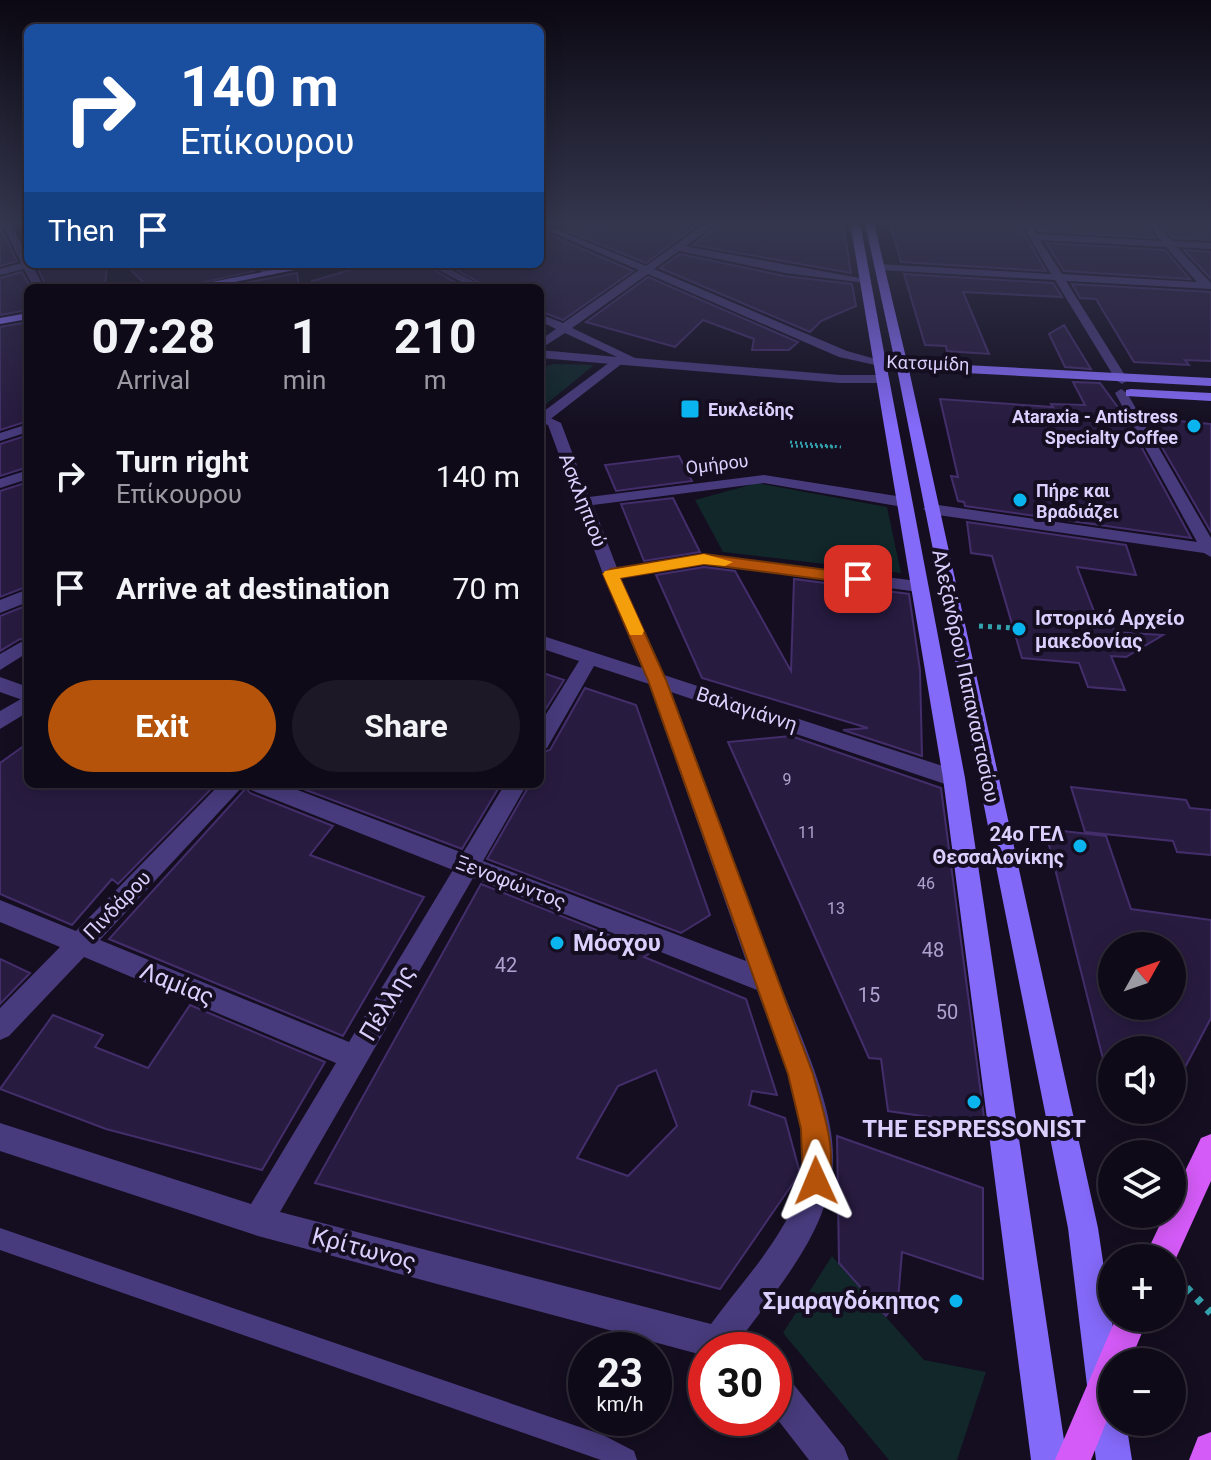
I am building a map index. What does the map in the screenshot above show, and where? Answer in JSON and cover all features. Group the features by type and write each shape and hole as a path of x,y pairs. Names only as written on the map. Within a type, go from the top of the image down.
{"main road":[{"name":"Αλεξάνδρου Παπαναστασίου","path":"868,291 954,778 1049,1460"},
{"name":"Αλεξάνδρου Παπαναστασίου","path":"884,291 1083,1228 1101,1348"},
{"path":"0,321 24,317"},
{"name":"Κατσιμίδη","path":"882,371 1074,390"},
{"name":"Κατσιμίδη","path":"903,373 1211,397"},
{"name":"Κατσιμίδη","path":"1116,388 1211,382"},
{"path":"1166,1244 1211,1148"},
{"path":"1073,1460 1098,1395"},
{"name":"Αλεξάνδρου Παπαναστασίου","path":"1111,1436 1114,1460"},
{"path":"1207,1460 1211,1450"}],"street":[{"path":"544,342 617,291"},
{"path":"697,291 882,371"},
{"path":"1063,291 1211,550"},
{"name":"Κατσιμίδη","path":"544,319 643,365"},
{"name":"Κατσιμίδη","path":"544,354 643,365 882,371"},
{"path":"544,416 618,362"},
{"name":"Ασκληπιού","path":"544,418 554,423 611,574 657,680 807,1095 818,1171 813,1195 733,1332"},
{"path":"0,437 24,429"},
{"path":"0,484 24,475"},
{"name":"Ομήρου","path":"583,502 764,479 903,502"},
{"path":"931,509 1211,550"},
{"path":"611,574 704,559 919,586"},
{"path":"0,607 24,597"},
{"name":"Βαλαγιάννη","path":"544,642 954,778"},
{"path":"0,663 21,648"},
{"path":"544,735 590,657"},
{"path":"0,684 24,693"},
{"path":"0,721 24,705"},
{"name":"Πινδάρου","path":"0,1027 230,788"},
{"name":"Ξενοφώντος","path":"268,788 764,980"},
{"name":"Πέλλης","path":"258,1221 514,788"},
{"name":"Λαμίας","path":"0,911 354,1057"},
{"name":"Κρίτωνος","path":"0,1137 258,1221 688,1336"},
{"path":"792,1410 831,1460"}],"lane":[{"path":"0,1239 603,1447 625,1460"}],"path":[{"path":"791,444 841,447 791,444"},
{"path":"977,625 1014,628"},
{"path":"1186,1287 1211,1313"}],"green space":[{"path":"553,364 594,365 544,406 544,367"},
{"path":"757,483 887,507 901,573 723,552 695,500"},
{"path":"832,1256 924,1360 986,1372 957,1460 889,1460 792,1344 792,1332 784,1332"}],"building":[{"path":"0,291 24,291 24,311 0,315"},
{"path":"544,291 604,291 563,320 544,313"},
{"path":"629,291 681,291 798,342 789,350 752,350 754,339 703,320 675,347 586,322"},
{"path":"714,291 853,291 856,306 821,321 810,332"},
{"path":"909,291 1058,291 1062,297 963,292 989,354 947,351 946,346 925,345"},
{"path":"1076,291 1211,292 1211,361 1185,360 1189,365 1134,362 1096,299 1080,298"},
{"path":"24,323 24,422 0,430 0,327"},
{"path":"1064,325 1091,369 1065,367 1049,334"},
{"path":"1073,382 1100,383 1125,417 1191,538 965,506 964,502 958,501 951,476 958,477 940,399 1053,407 1051,404 1085,405"},
{"path":"1145,418 1211,424 1211,532"},
{"path":"24,436 24,468 0,476 0,444"},
{"path":"679,456 692,481 616,491 605,465"},
{"path":"24,483 24,588 0,597 0,491"},
{"path":"673,498 700,552 644,561 621,504"},
{"path":"967,522 1126,545 1136,575 1077,567 1097,619 1110,620 1115,632 1163,635 1126,657 1111,656 1125,690 1088,687 1079,663 1022,658 992,556 971,553"},
{"path":"704,567 735,571 791,671 794,579 909,594 920,670 922,756 843,730 868,728 702,678 656,575"},
{"path":"24,607 24,640 0,651 0,616"},
{"path":"544,673 564,680 544,712"},
{"path":"585,688 636,705 710,915 681,933 487,859 528,788 544,788 544,752 550,750"},
{"path":"791,736 941,788 985,1125 888,1111 881,1059 869,1058 728,742"},
{"path":"24,746 24,788 212,788 118,884 112,879 72,925 0,894 0,763"},
{"path":"1071,787 1186,800 1190,808 1211,810 1211,855 1177,852 1173,841 1085,832"},
{"path":"246,788 250,793 333,826 310,855 424,897 343,1036 109,939"},
{"path":"301,788 499,788 462,849"},
{"path":"1045,829 1106,836 1131,909 1211,920 1211,1018 1186,1065 1186,1036 1098,1036 1098,1039"},
{"path":"481,884 652,952 644,957 746,999 777,1095 752,1091 749,1105 785,1118 800,1173 720,1289 315,1183","holes":["656,1070 677,1126 628,1176 577,1158 618,1086"]},
{"path":"0,959 30,973 0,1004"},
{"path":"190,1005 325,1062 262,1170 106,1129 0,1089 53,1015 103,1035 95,1047 148,1068"},
{"path":"837,1136 983,1188 983,1279 902,1252 898,1300 886,1316 839,1263"}],"slow traffic":[{"path":"636,631 611,574 704,559 725,562"}],"place":[{"name":"Ευκλείδης","path":"690,409"},
{"name":"Ataraxia - Antistress Specialty Coffee","path":"1194,426"},
{"name":"Πήρε και Βραδιάζει","path":"1020,500"},
{"name":"Ιστορικό Αρχείο μακεδονίας","path":"1019,629"},
{"name":"24ο ΓΕΛ Θεσσαλονίκης","path":"1080,846"},
{"name":"Μόσχου","path":"557,943"},
{"name":"THE ESPRESSONIST","path":"974,1102"},
{"name":"Σμαραγδόκηπος","path":"956,1301"}],"route":[{"path":"816,1181 817,1147 800,1074 657,680 611,574 704,559 858,579"}]}
